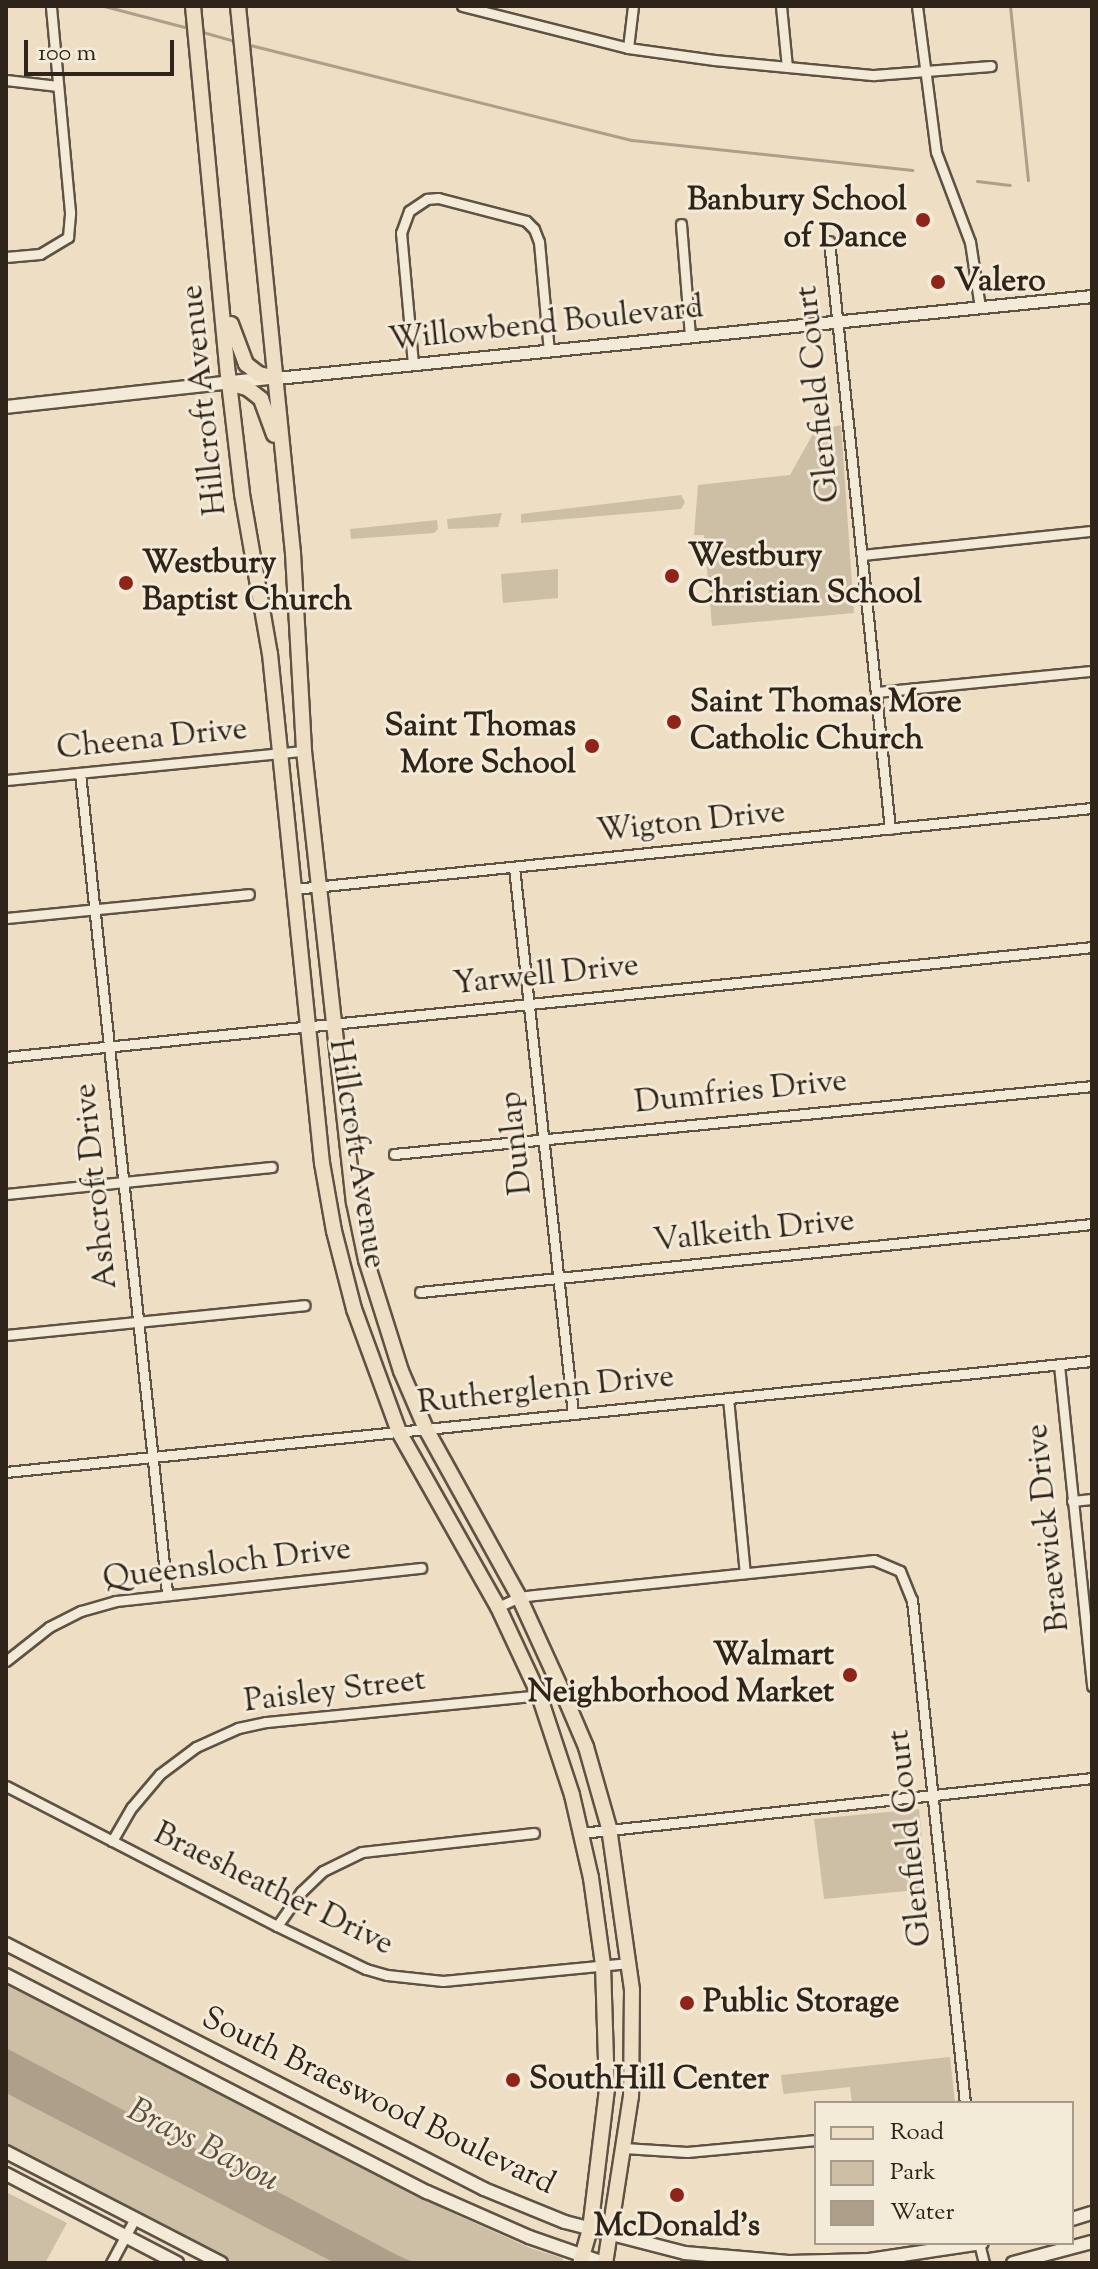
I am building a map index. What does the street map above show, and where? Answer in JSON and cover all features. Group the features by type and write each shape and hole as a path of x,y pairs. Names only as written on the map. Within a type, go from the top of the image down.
{"main road":[{"name":"Hillcroft Avenue","path":"193,6 229,383 242,494 270,654 307,1026 334,1231 354,1309 399,1432 498,1607 539,1695 581,1833 603,1965 607,2089 590,2229 581,2259"},
{"name":"Hillcroft Avenue","path":"238,12 285,470 304,751 344,1131 366,1260 401,1371 426,1429 519,1597 563,1693 586,1747 609,1828 629,1963 631,2096 605,2263"},
{"path":"220,285 240,355 250,368 276,378"},
{"name":"Willowbend Boulevard","path":"6,407 276,378"},
{"path":"229,383 247,388 261,399 285,470"},
{"name":"South Braeswood Boulevard","path":"6,1944 452,2173 531,2210 590,2229 685,2253 789,2263 869,2260 967,2245"},
{"name":"South Braeswood Boulevard","path":"6,1975 439,2198 581,2259 605,2263"},
{"path":"116,2031 128,2007"},
{"path":"606,2026 615,2052 617,2089 631,2096"},
{"path":"339,2146 352,2122"},
{"path":"6,2152 221,2263"},
{"path":"439,2198 452,2173"},
{"path":"6,2174 177,2263"},
{"path":"1013,2263 1092,2242"}],"street":[{"path":"6,257 40,254 68,237 68,191 51,6"},
{"path":"462,6 504,11 628,48 787,67 874,75 924,74 991,66"},
{"path":"628,48 633,6"},
{"path":"781,6 787,67"},
{"path":"917,6 936,152 970,242 980,307"},
{"path":"6,80 58,86"},
{"path":"413,364 401,243 403,220 409,211 427,199 438,198 469,205 526,221 534,229 539,242 549,351"},
{"path":"681,224 690,337"},
{"name":"Glenfield Court","path":"829,241 890,829"},
{"name":"Willowbend Boulevard","path":"276,378 1092,296"},
{"path":"862,555 1092,531"},
{"path":"876,692 1092,671"},
{"name":"Cheena Drive","path":"6,780 304,751"},
{"name":"Ashcroft Drive","path":"80,773 167,1593"},
{"name":"Wigton Drive","path":"294,889 1092,808"},
{"name":"Dunlap","path":"514,867 573,1414"},
{"path":"6,918 249,894"},
{"name":"Yarwell Drive","path":"6,1057 1092,947"},
{"name":"Dumfries Drive","path":"394,1154 1092,1086"},
{"path":"6,1194 272,1167"},
{"name":"Valkeith Drive","path":"420,1292 1092,1224"},
{"path":"6,1335 304,1305"},
{"name":"Rutherglenn Drive","path":"6,1472 1092,1361"},
{"name":"Braewick Drive","path":"1059,1365 1090,1639 1092,1686"},
{"path":"498,1607 519,1597 745,1573 728,1398"},
{"path":"1072,1501 1092,1499"},
{"name":"Glenfield Court","path":"745,1573 874,1560 885,1562 900,1571 912,1600 965,2101"},
{"name":"Queensloch Drive","path":"6,1661 49,1627 81,1611 116,1601 167,1593 421,1568"},
{"name":"Paisley Street","path":"112,1841 132,1807 160,1774 196,1747 238,1728 266,1722 563,1693"},
{"path":"581,1833 1092,1778"},
{"name":"Braesheather Drive","path":"6,1786 366,1969 425,1981 629,1963"},
{"path":"277,1926 301,1892 323,1871 362,1852 534,1833"},
{"path":"624,2148 687,2152 814,2140"},
{"path":"111,2263 135,2218"}],"green space":[{"path":"841,425 854,613 712,626 704,535 694,535 698,485 790,475 814,432"},
{"path":"681,495 685,502 681,509 521,523 521,514"},
{"path":"502,513 498,527 448,529 447,519"},
{"path":"437,520 438,529 434,533 351,539 350,529"},
{"path":"558,569 558,598 503,603 501,574"},
{"path":"919,1809 927,1889 824,1899 814,1819"},
{"path":"6,1984 450,2212 530,2248 562,2258 564,2263 231,2263 6,2147"},
{"path":"950,2057 955,2101 852,2101 850,2087 784,2094 781,2075"},
{"path":"6,2192 67,2223 45,2263 6,2263"}],"water":[{"path":"6,2048 415,2263 335,2263 6,2093"}],"waterway":[{"path":"104,6 192,29"},
{"path":"1010,6 1028,180"},
{"path":"199,31 238,42"},
{"path":"246,44 632,140 912,170"},
{"path":"977,181 1010,185"}],"place":[{"name":"Banbury School of Dance","path":"923,220"},
{"name":"Valero","path":"938,282"},
{"name":"Westbury Christian School","path":"672,576"},
{"name":"Westbury Baptist Church","path":"126,583"},
{"name":"Saint Thomas More Catholic Church","path":"674,722"},
{"name":"Saint Thomas More School","path":"592,746"},
{"name":"Walmart Neighborhood Market","path":"850,1675"},
{"name":"Public Storage","path":"687,2003"},
{"name":"SouthHill Center","path":"513,2080"},
{"name":"McDonald's","path":"677,2195"}],"water label":[{"name":"Brays Bayou","path":"203,2146"}]}
